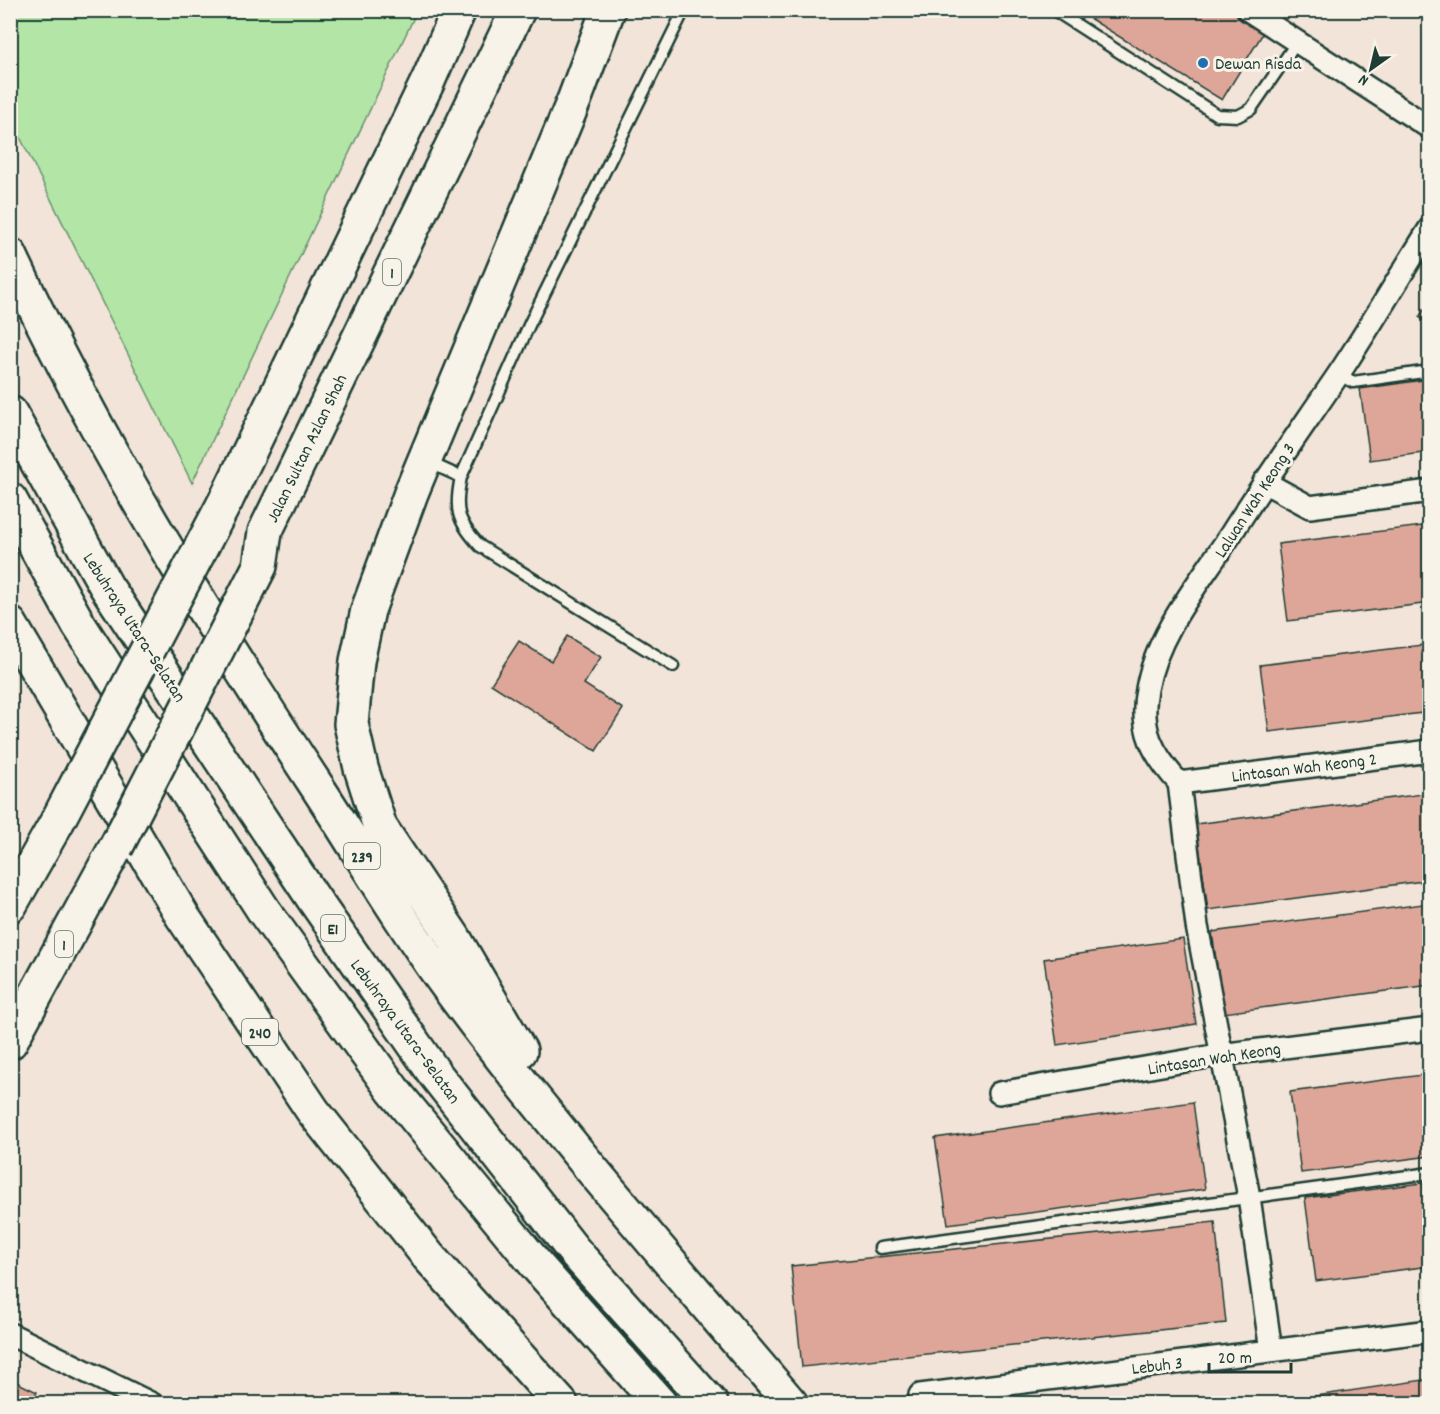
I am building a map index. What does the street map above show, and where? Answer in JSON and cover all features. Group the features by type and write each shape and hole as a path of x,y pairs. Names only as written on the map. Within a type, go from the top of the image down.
{"main road":[{"path":"14,895 57,822 226,500 423,92 459,10"},
{"name":"Jalan Sultan Azlan Shah","path":"10,1042 108,841 260,566 265,532 518,10"},
{"path":"588,1164 454,938 380,827 361,768 351,724 357,661 366,620 424,460 571,109 608,10"},
{"name":"239","path":"10,255 65,368 145,510 268,712 447,986 588,1164 791,1404"},
{"name":"Lebuhraya Utara–Selatan","path":"10,413 106,586 313,898 435,1074 574,1251 711,1404"},
{"path":"10,501 79,625 271,921 393,1090 538,1267 660,1404"},
{"name":"240","path":"10,624 183,917 313,1111 428,1256 561,1404"},
{"path":"10,997 108,841"}],"street":[{"path":"1248,10 1430,128"},
{"name":"Laluan Wah Keong 3","path":"1179,783 1158,759 1148,735 1144,709 1153,665 1165,636 1264,482 1338,374 1430,228"},
{"path":"1264,482 1310,507 1430,491"},
{"name":"Lintasan Wah Keong 2","path":"1179,783 1430,751"},
{"path":"1179,783 1197,926 1220,1056 1249,1197 1271,1351"},
{"name":"Lintasan Wah Keong","path":"999,1093 1220,1056 1430,1029"},
{"name":"Lebuh 3","path":"920,1395 1430,1331"},
{"path":"10,1334 152,1404"}],"lane":[{"path":"673,666 480,546 465,530 457,513 457,496 461,477 530,323 684,10"},
{"path":"1054,10 1217,115 1238,116 1251,109 1297,42"},
{"path":"1338,374 1353,382 1430,371"},
{"path":"424,460 461,477"},
{"path":"880,1248 1430,1173"}],"green space":[{"path":"10,11 417,11 192,483 12,121"}],"building":[{"name":"Dewan Risda","path":"1076,10 1244,10 1268,25 1222,100"},
{"path":"1430,301 1430,324 1419,317"},
{"path":"1430,379 1430,452 1370,460 1360,389"},
{"path":"1430,525 1430,603 1288,621 1278,544"},
{"path":"567,636 601,657 584,684 623,709 596,751 491,684 519,641 551,661"},
{"path":"1430,644 1430,712 1269,732 1260,665"},
{"path":"1430,793 1430,880 1208,910 1196,824"},
{"path":"1430,903 1430,985 1224,1013 1212,932"},
{"path":"1183,939 1196,1024 1057,1045 1044,959"},
{"path":"1430,1074 1430,1156 1301,1173 1290,1092"},
{"path":"1193,1102 1205,1189 948,1224 935,1138"},
{"path":"1430,1182 1430,1266 1316,1281 1305,1198"},
{"path":"1215,1222 1226,1323 802,1367 791,1266"},
{"path":"10,1379 37,1392 31,1404 10,1404"},
{"path":"1430,1379 1430,1404 1262,1404"}],"place":[{"name":"Dewan Risda","path":"1203,63"}]}
